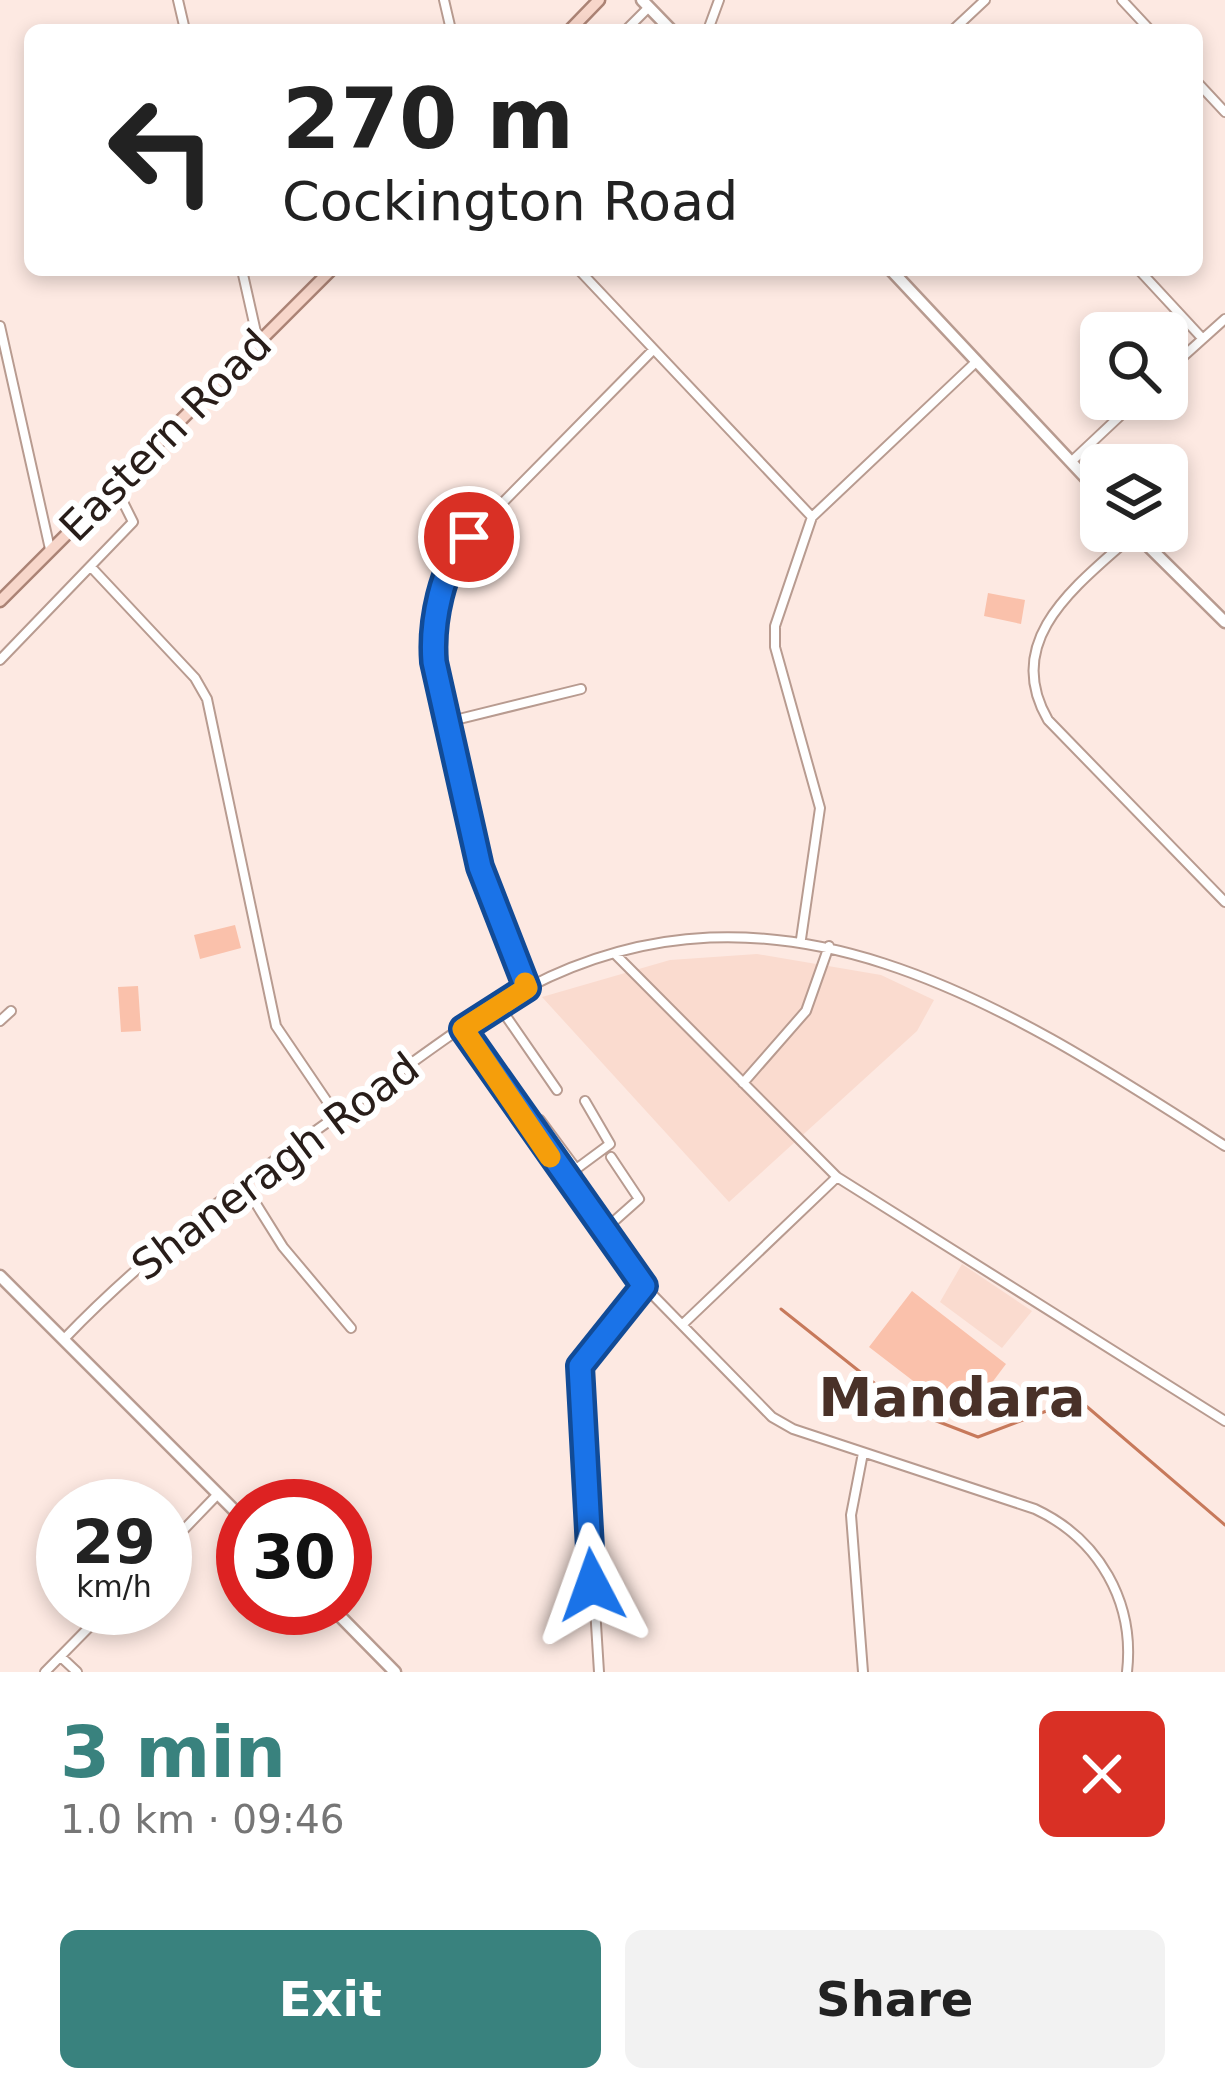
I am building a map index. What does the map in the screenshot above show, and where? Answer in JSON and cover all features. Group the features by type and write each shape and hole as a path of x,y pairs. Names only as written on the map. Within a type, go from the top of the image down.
{"main road":[{"path":"575,24 599,0"},
{"name":"Eastern Road","path":"0,601 325,276"}],"street":[{"path":"959,24 985,0"},
{"path":"1122,0 1144,24"},
{"path":"1203,88 1225,112"},
{"path":"243,276 259,343"},
{"path":"585,276 812,517"},
{"path":"897,276 1080,470"},
{"path":"1145,276 1202,338"},
{"path":"1188,351 1225,320"},
{"path":"0,326 50,549"},
{"path":"527,988 480,867 432,640 454,558 653,350"},
{"path":"801,939 820,808 774,636 812,517 977,361"},
{"path":"1072,461 1116,420"},
{"path":"0,660 133,522 115,486"},
{"path":"1114,552 1043,624 1034,653 1036,692 1048,720 1225,902"},
{"path":"1154,552 1225,622"},
{"path":"91,567 195,679 207,699 276,1026 337,1116"},
{"path":"447,722 581,689"},
{"name":"Shaneragh Road","path":"64,1340 120,1280 243,1183 527,988 615,954 699,939 801,939 879,959 962,994 1130,1085 1225,1146"},
{"path":"742,1083 806,1011 829,946"},
{"path":"615,954 837,1177 1225,1421"},
{"path":"499,1006 557,1090"},
{"path":"0,1021 10,1010"},
{"path":"463,1029 644,1286 780,1424 1035,1509 1064,1526 1119,1590 1127,1629 1127,1672"},
{"path":"564,1178 610,1144 585,1101"},
{"path":"540,1120 577,1171"},
{"path":"603,1231 639,1199 611,1157"},
{"path":"683,1324 837,1177"},
{"path":"243,1183 283,1247 351,1328"},
{"path":"0,1276 216,1492"},
{"path":"599,1672 580,1366 644,1286"},
{"path":"863,1453 850,1515 863,1672"},
{"path":"192,1521 216,1496"},
{"path":"45,1672 82,1635"},
{"path":"359,1635 395,1672"},
{"path":"61,1657 77,1672"}],"shaded area":[{"path":"988,593 1025,600 1021,624 984,616"},
{"path":"235,925 241,948 200,959 194,935"},
{"path":"757,954 881,975 934,1000 917,1031 729,1202 542,997 670,960"},
{"path":"138,986 141,1031 121,1032 118,987"},
{"path":"962,1264 1032,1311 1002,1348 940,1302"},
{"path":"912,1291 1006,1364 964,1420 869,1347"}],"waterway":[{"path":"781,1309 908,1410 978,1437 1078,1399 1225,1525"}],"slow traffic":[{"path":"525,983 527,988 463,1029 550,1157"}],"district":[{"name":"Mandara","path":"952,1397"}],"route":[{"path":"469,537 454,558 442,594 432,640 434,662 480,867 527,988 463,1029 495,1081 644,1286 585,1353 580,1366 592,1585"}]}
